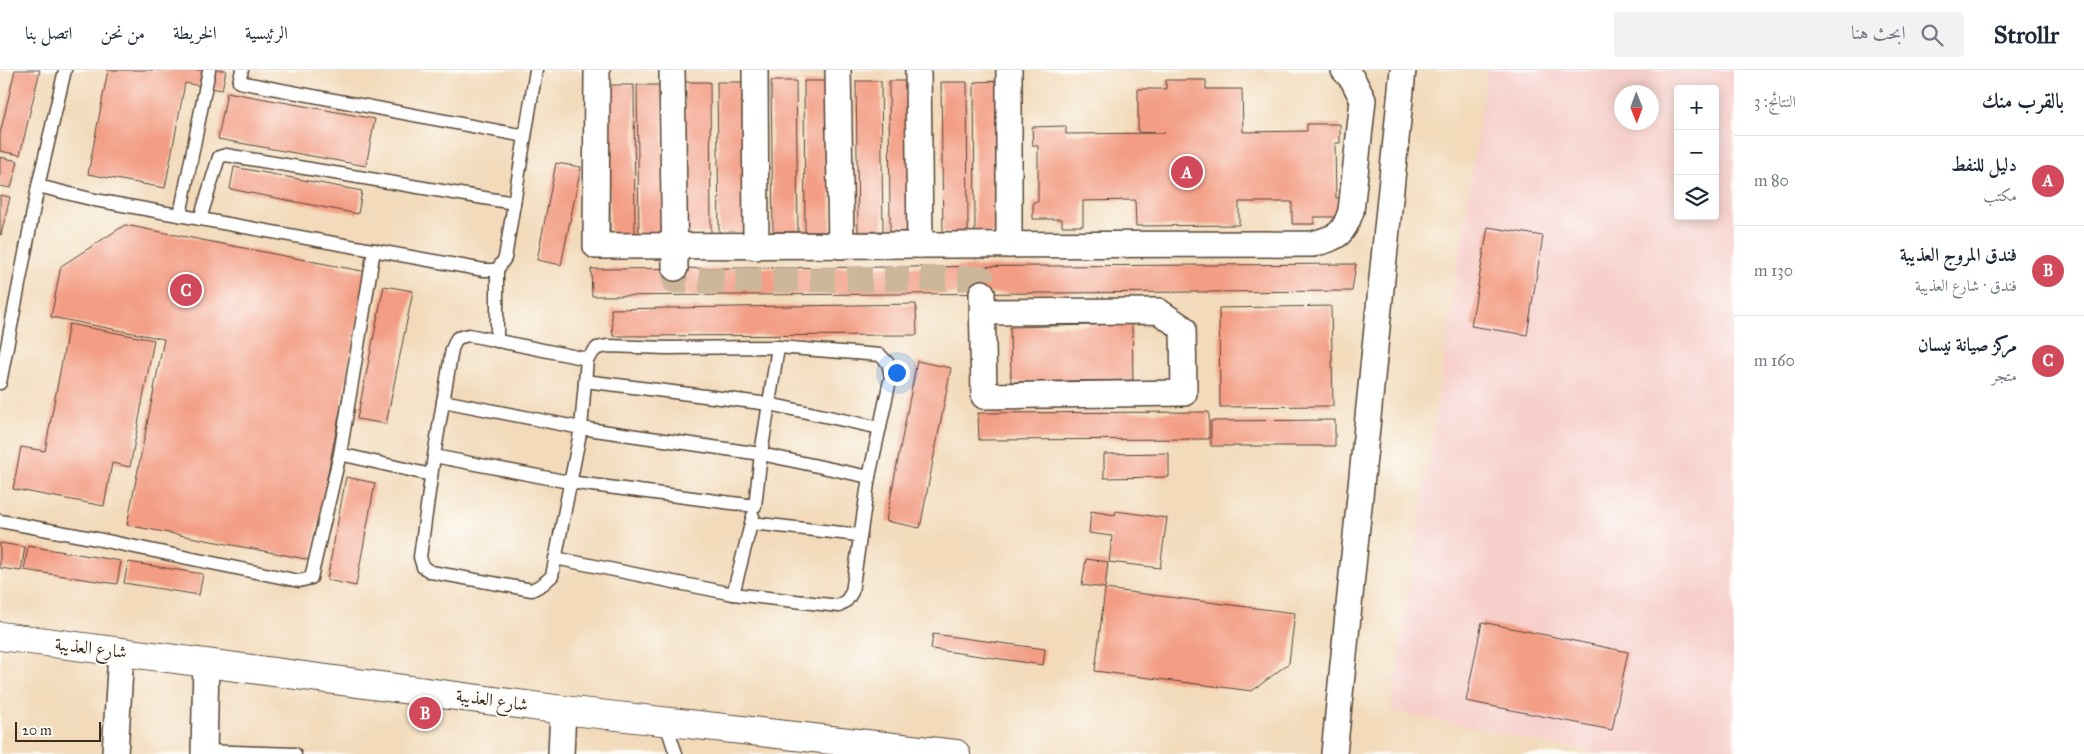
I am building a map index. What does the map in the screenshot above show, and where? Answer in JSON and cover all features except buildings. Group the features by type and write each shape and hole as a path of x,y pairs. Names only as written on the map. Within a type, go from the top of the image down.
{"street":[{"path":"597,70 596,246 674,257 756,246 1313,244 1331,239 1346,228 1351,211 1363,100 1353,80 1344,70"},
{"path":"672,70 674,257"},
{"path":"755,70 756,246"},
{"path":"838,70 841,246"},
{"path":"918,70 920,245"},
{"path":"1009,246 1010,70"},
{"path":"1334,754 1403,70"},
{"path":"982,303 1158,311 1183,328 1184,393 984,396 982,303"},
{"name":"شارع العذيبة","path":"0,636 563,710 665,721 886,750 956,754"},
{"path":"115,754 121,652"},
{"path":"204,752 206,663"},
{"path":"561,754 563,710"}],"lane":[{"path":"0,383 38,186 65,70"},
{"path":"180,215 209,70"},
{"path":"242,70 239,82 525,136"},
{"path":"497,341 497,270 505,258 536,70"},
{"path":"200,219 219,156 226,155 514,203"},
{"path":"38,186 95,200 484,270 497,270"},
{"path":"0,521 299,580 311,578 340,454 374,250"},
{"path":"555,558 733,594 839,606 847,600 852,592 868,477 891,376 888,363 880,355 778,347 666,348 608,346 597,348 587,360 580,428 569,482 555,558 552,576 532,590 431,572 423,567 420,557 431,474 452,349 457,338 469,335 587,360"},
{"path":"733,594 755,506 761,454 778,347"},
{"path":"585,381 769,404 880,428"},
{"path":"443,401 580,428 761,454 868,477"},
{"path":"340,454 431,474"},
{"path":"434,456 569,482 755,506"},
{"path":"751,523 859,535"},
{"path":"665,721 676,754"},
{"path":"204,752 295,754"}],"shaded area":[{"path":"1488,70 1734,70 1734,754 1599,754 1391,711"}],"tunnel":[{"path":"675,268 675,281 982,278 982,293"}],"place":[{"name":"دليل للنفط","path":"1187,172"},
{"name":"مركز صيانة نيسان","path":"186,290"},
{"name":"فندق المروج العذيبة","path":"425,713"}]}
